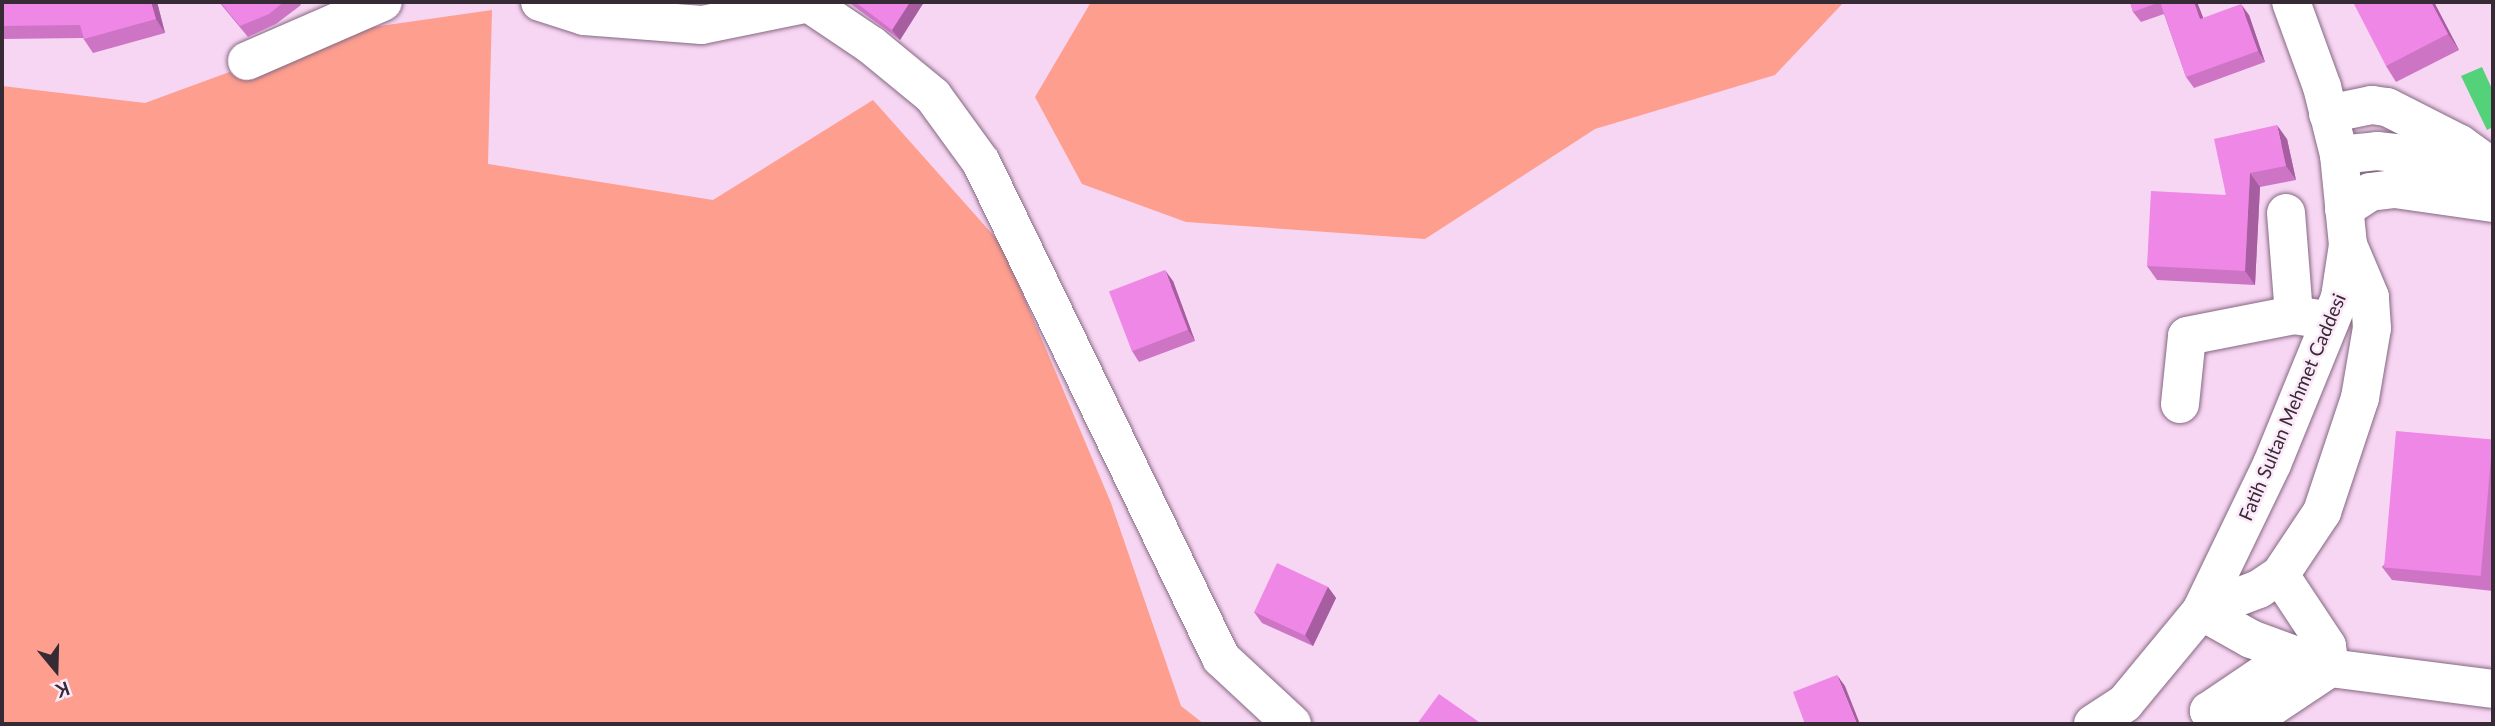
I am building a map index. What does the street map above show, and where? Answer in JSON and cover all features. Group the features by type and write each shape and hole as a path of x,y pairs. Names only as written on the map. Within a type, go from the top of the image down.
{"street":[{"path":"247,61 383,2"},
{"path":"540,2 584,16 702,25 808,2 933,96 981,162 1221,658 1292,724"},
{"name":"Fatih Sultan Mehmet Caddesi","path":"2093,724 2125,703 2201,611 2272,464 2312,318 2340,297 2346,227 2339,155 2291,2"},
{"path":"2328,114 2372,105 2387,107 2460,144 2493,168"},
{"path":"2339,155 2377,151 2432,157 2493,183"},
{"path":"2201,611 2259,589 2280,575 2322,512 2360,398 2372,328 2370,297 2346,227 2370,192 2395,189 2493,202"},
{"path":"2180,404 2187,336 2312,318 2286,213"},
{"path":"2280,575 2328,646 2330,668"},
{"path":"2201,611 2292,655 2330,668 2493,690"},
{"path":"2218,724 2209,711 2292,655"},
{"path":"2246,724 2330,668"}],"shaded area":[{"path":"1091,2 1844,2 1775,75 1595,129 1425,239 1186,222 1082,184 1035,97"},
{"path":"492,10 488,164 713,200 873,100 1002,245 1111,503 1181,706 1204,724 2,724 2,86 145,103 338,32"},
{"path":"2482,67 2493,91 2493,127 2487,130 2461,76"}],"building":[{"path":"2,2 151,2 156,19 84,39 80,25 2,26"},
{"path":"220,2 284,2 269,14 240,26"},
{"path":"855,2 910,2 892,30"},
{"path":"2130,2 2160,2 2133,12"},
{"path":"2160,2 2194,2 2200,19 2241,4 2258,51 2186,77"},
{"path":"2353,2 2431,2 2448,34 2386,66"},
{"path":"2277,125 2286,166 2250,173 2245,271 2147,266 2151,191 2226,195 2214,139"},
{"path":"1165,270 1188,330 1132,351 1109,292"},
{"path":"2396,431 2493,439 2481,576 2384,567"},
{"path":"1277,563 1328,587 1305,636 1254,612"},
{"path":"1837,675 1857,724 1805,724 1793,692"},
{"path":"1439,694 1479,722 1417,724"}]}
